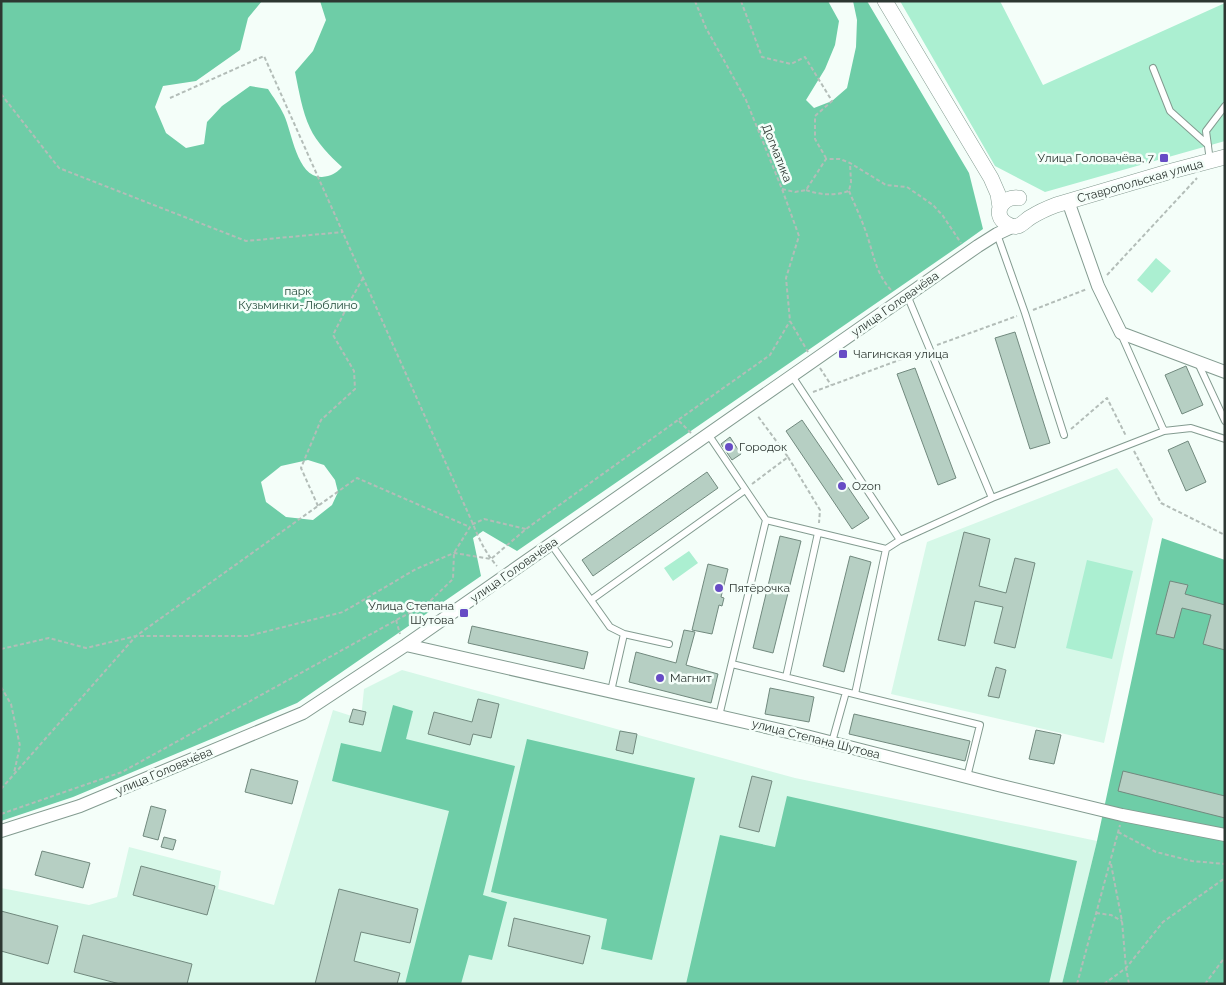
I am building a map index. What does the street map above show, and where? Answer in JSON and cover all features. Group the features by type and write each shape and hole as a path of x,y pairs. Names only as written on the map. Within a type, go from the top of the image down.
{"street":[{"path":"885,1 991,178 998,194 1002,220 1005,223 1020,223 1029,212 1028,207 1021,199 1004,189 991,178"},
{"name":"Ставропольская улица","path":"1020,223 1062,203 1225,157"},
{"path":"993,236 1000,209 1006,200 1014,197 1021,199"},
{"name":"Ставропольская улица","path":"1021,199 1042,205 1062,203"},
{"path":"1062,203 1098,286 1121,333 1225,372"},
{"name":"улица Головачёва","path":"1,831 80,806 303,713 406,645 750,404 792,376 817,363 969,252 993,236 1020,223"},
{"name":"улица Степана Шутова","path":"406,645 832,742 1122,816 1225,835"}],"lane":[{"path":"1153,68 1170,111 1208,145"},
{"path":"1210,161 1206,131 1225,106"},
{"path":"993,236 1025,313 1064,435"},
{"path":"904,298 930,348 992,498"},
{"path":"1121,333 1164,430"},
{"path":"1198,362 1225,421"},
{"path":"792,376 900,540"},
{"path":"855,694 886,550 900,540 992,498 1164,430 1190,428 1225,439"},
{"path":"708,434 766,520 886,550"},
{"path":"591,600 745,490"},
{"path":"718,716 766,520"},
{"path":"786,677 818,533"},
{"path":"551,544 610,627 624,634 669,644"},
{"path":"611,692 624,634"},
{"path":"732,664 980,725 967,777"},
{"path":"832,742 846,692"}],"path":[{"name":"Догматика","path":"695,1 706,28 746,100 782,189 798,236 786,278 790,322"},
{"path":"741,1 762,58 791,64 805,57 832,101 815,116 815,139 826,159"},
{"path":"170,98 264,56 477,535 491,559 506,575"},
{"path":"1,94 59,168 246,241 343,232"},
{"path":"806,190 826,159"},
{"path":"826,159 840,159 886,185 907,188 933,205 969,252"},
{"path":"850,163 851,182 849,191 862,221 876,266 884,282 904,298"},
{"path":"805,395 1098,286 1200,174"},
{"path":"782,189 796,192 806,190 829,194 840,194 849,191"},
{"path":"318,506 302,468 321,420 355,389 354,370 333,335 363,278"},
{"path":"1,649 49,638 86,648 136,636 248,636 343,612 416,570 454,553 491,559 526,529 770,355 790,322 831,385"},
{"path":"1064,435 1107,398 1160,504 1225,535"},
{"path":"750,404 788,458 820,510 818,533"},
{"path":"678,420 697,442"},
{"path":"745,490 788,458"},
{"path":"1,789 136,636 357,478 470,527"},
{"path":"1,814 122,772 429,602 453,579 454,553 473,524 484,519 526,529"},
{"path":"396,620 399,633 406,645"},
{"path":"1,687 11,704 20,746 13,775"},
{"path":"1078,984 1122,816"},
{"path":"1118,832 1156,852 1192,861 1225,864"},
{"path":"1110,861 1122,921 1129,984"},
{"path":"1104,984 1126,968 1163,922 1225,878"},
{"path":"1096,913 1111,915 1122,921"},
{"path":"1205,984 1225,957"}],"shaded area":[{"path":"1117,468 1153,519 1104,743 891,694 927,542"},
{"path":"402,670 795,778 1097,841 1062,984 1,984 1,888 89,905 117,897 129,847 221,871 218,889 274,905 333,710 361,719 364,689"}],"green space":[{"name":"парк Кузьминки-Люблино","path":"1,1 262,1 248,18 240,50 196,81 163,86 155,107 166,133 186,148 204,144 207,122 222,106 250,86 268,89 284,115 301,162 314,175 322,177 333,174 342,167 320,144 310,128 303,108 295,72 313,51 326,20 320,1 828,1 839,21 835,45 825,69 806,100 814,108 832,101 847,88 856,47 857,20 853,1 867,1 969,173 983,229 517,551 483,531 473,538 481,576 297,703 73,797 1,821","holes":["308,460 324,465 335,480 338,492 332,505 313,520 286,517 266,502 261,482 281,466"]},
{"path":"900,1 1000,1 1043,85 1225,3 1225,141 1045,192 995,166"},
{"path":"1156,258 1171,271 1152,293 1137,280"},
{"path":"1162,538 1225,560 1225,984 1062,984 1097,841"},
{"path":"689,551 698,563 673,581 664,568"},
{"path":"1087,560 1133,571 1112,659 1066,648"},
{"path":"393,705 413,711 406,739 515,766 483,895 507,902 492,960 469,955 461,984 405,984 449,811 332,781 341,743 381,752"},
{"path":"527,739 695,778 652,960 601,949 607,919 491,892"},
{"path":"787,796 1077,861 1049,984 686,984 720,835 775,847"}],"building":[{"path":"1015,332 1050,443 1030,449 995,338"},
{"path":"1186,366 1203,405 1182,414 1165,375"},
{"path":"915,368 956,478 938,485 897,374"},
{"path":"802,420 869,518 852,529 786,431"},
{"path":"730,437 741,454 732,460 721,444"},
{"path":"1188,441 1206,482 1186,491 1168,450"},
{"path":"707,472 718,488 593,576 582,560"},
{"path":"964,532 990,539 979,586 1006,593 1015,558 1035,563 1015,648 994,643 1003,607 975,601 965,646 938,640"},
{"path":"780,536 801,541 773,653 753,648"},
{"path":"850,556 871,562 844,672 823,666"},
{"path":"708,564 728,569 721,597 724,598 722,606 719,605 712,634 692,630"},
{"path":"1170,581 1188,585 1185,594 1225,605 1225,650 1203,644 1211,615 1182,608 1174,638 1156,634"},
{"path":"472,626 588,652 584,669 468,643"},
{"path":"684,630 695,632 686,665 718,674 711,703 629,682 636,652 676,663"},
{"path":"996,667 1006,670 999,698 988,696"},
{"path":"770,688 814,697 809,722 765,714"},
{"path":"478,699 499,704 491,738 473,734 470,745 428,734 434,712 472,722"},
{"path":"353,709 366,712 363,725 349,722"},
{"path":"854,714 970,741 965,761 849,734"},
{"path":"1036,730 1061,735 1054,764 1029,759"},
{"path":"620,731 637,734 633,754 616,750"},
{"path":"251,769 298,781 292,804 245,792"},
{"path":"1123,771 1225,796 1225,818 1118,791"},
{"path":"752,776 772,781 759,832 739,827"},
{"path":"151,806 166,810 158,840 143,836"},
{"path":"164,837 176,840 173,850 161,847"},
{"path":"42,851 90,863 83,888 35,875"},
{"path":"141,866 215,886 207,915 133,895"},
{"path":"339,889 418,909 410,943 361,932 354,961 400,973 397,984 315,984"},
{"path":"1,911 58,926 48,964 1,951"},
{"path":"514,918 590,936 583,964 508,946"},
{"path":"83,935 192,964 187,984 120,984 74,972"}],"place":[{"name":"Улица Головачёва, 7","path":"1164,158"},
{"name":"Чагинская улица","path":"843,354"},
{"name":"Городок","path":"729,447"},
{"name":"Ozon","path":"842,486"},
{"name":"Пятёрочка","path":"719,588"},
{"name":"Улица Степана Шутова","path":"464,613"},
{"name":"Магнит","path":"660,678"}]}
